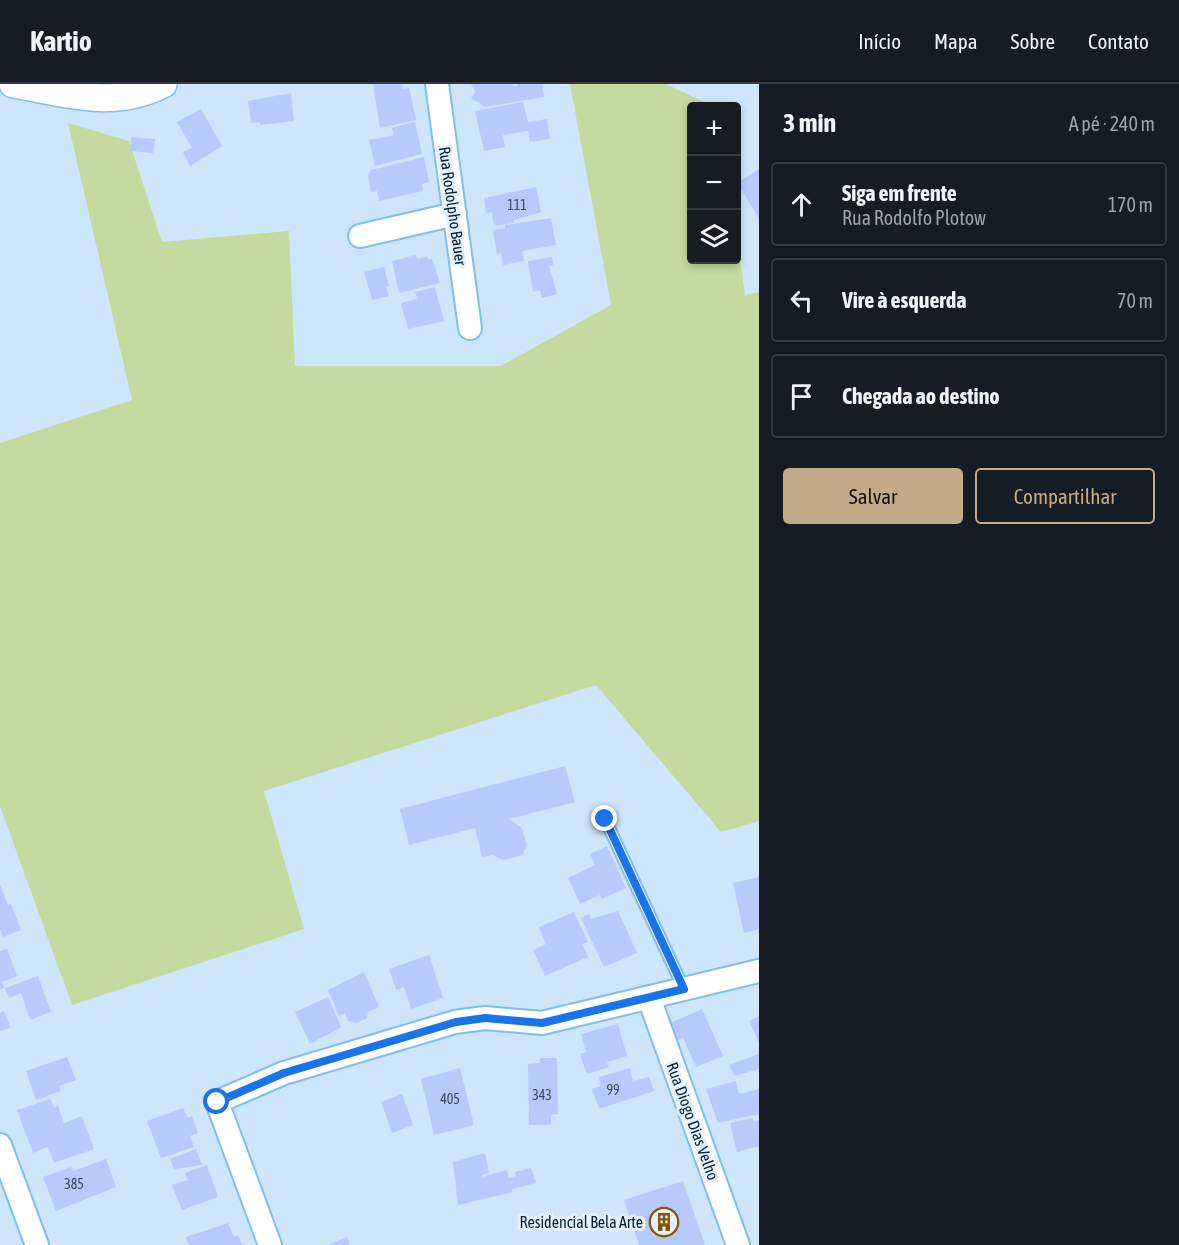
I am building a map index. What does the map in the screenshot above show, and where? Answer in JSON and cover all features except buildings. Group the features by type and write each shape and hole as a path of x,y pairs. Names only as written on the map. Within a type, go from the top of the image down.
{"street":[{"path":"14,84 94,98 115,99 140,95 163,84"},
{"name":"Rua Rodolpho Bauer","path":"437,84 470,328"},
{"path":"360,236 454,214"},
{"path":"270,1245 217,1102 284,1073 456,1022 485,1018 542,1023 759,971"},
{"name":"Rua Diogo Dias Velho","path":"649,998 738,1245"},
{"path":"0,1145 37,1245"}],"lane":[{"path":"605,819 684,989"}],"green space":[{"path":"570,84 666,84 704,102 687,102 687,264 741,264 745,295 759,292 759,821 721,832 596,685 264,791 304,929 72,1005 0,806 0,443 132,400 68,123 129,141 162,242 289,231 295,366 501,366 611,305"}],"place":[{"name":"Residencial Bela Arte","path":"664,1222"}],"route":[{"path":"217,1102 284,1073 456,1022 485,1018 542,1023 684,989 605,819"}]}
